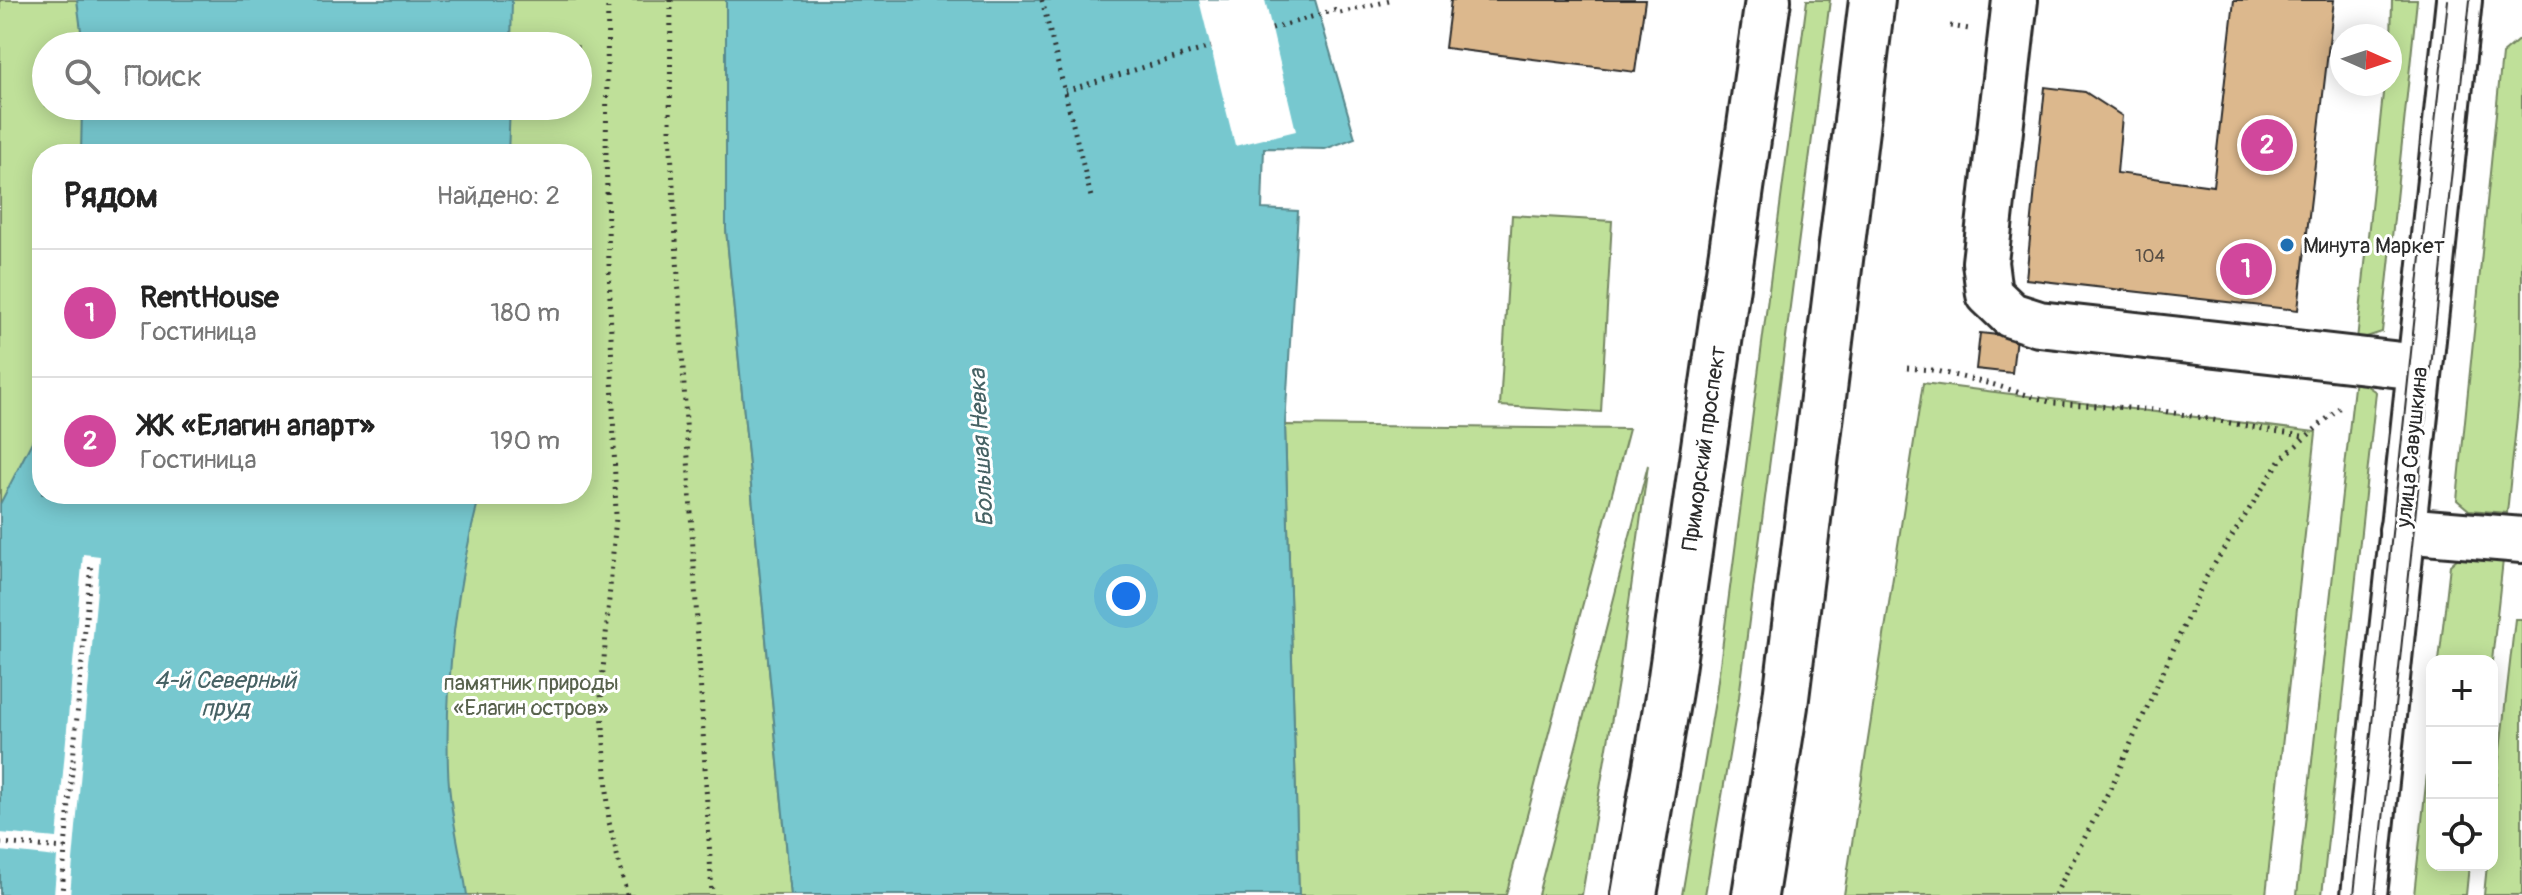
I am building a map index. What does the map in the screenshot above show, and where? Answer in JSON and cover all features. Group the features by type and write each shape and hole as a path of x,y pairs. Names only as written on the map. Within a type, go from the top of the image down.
{"main road":[{"name":"Приморский проспект","path":"1634,895 1669,691 1768,0"},
{"path":"1755,895 1785,706 1872,0"},
{"path":"2015,0 1985,262 1989,294 2011,315 2039,324 2419,367"},
{"name":"улица Савушкина","path":"2364,895 2459,0"},
{"path":"2402,530 2522,540"}],"path":[{"path":"608,0 606,154 616,517 601,694 609,822 627,895"},
{"path":"671,0 670,131 712,895"},
{"path":"1042,0 1091,197"},
{"path":"1272,29 1334,10 1340,13 1393,0"},
{"path":"1065,91 1211,47"},
{"path":"1907,368 1932,370 1995,385 2053,403 2158,410 2274,434 2303,436"},
{"path":"2055,895 2113,783 2205,579 2281,459 2303,436 2339,408"},
{"path":"62,895 91,563"},
{"path":"0,843 65,848"}],"green space":[{"name":"памятник природы «Елагин остров»","path":"0,0 726,0 726,229 791,895 0,895"},
{"path":"1807,0 1830,0 1739,697 1705,895 1682,895 1716,695"},
{"path":"2392,0 2417,0 2382,332 2357,340 2383,96 2402,96 2402,24 2391,24"},
{"path":"2522,37 2522,369 2507,513 2469,510 2457,500 2502,54"},
{"path":"1512,215 1612,221 1601,412 1500,406"},
{"path":"2355,378 2376,392 2322,895 2297,895"},
{"path":"1923,383 2316,432 2266,895 1844,895"},
{"path":"1285,425 1629,429 1506,895 1299,895"},
{"path":"1648,465 1618,682 1582,895 1538,895"},
{"path":"2459,557 2503,560 2493,655 2440,655 2450,565"},
{"path":"2515,619 2522,619 2522,895 2484,895 2486,871 2498,871 2498,768"},
{"path":"2426,784 2426,871 2468,871 2466,895 2414,895"}],"water":[{"path":"77,0 512,0 511,32 81,32"},
{"name":"Большая Невка","path":"726,0 1315,0 1355,138 1325,149 1264,148 1262,209 1298,211 1285,425 1299,895 791,895 726,229"},
{"path":"82,120 509,120 508,144 81,144"},
{"name":"4-й Северный пруд","path":"32,442 32,504 478,504 459,595 448,699 449,784 467,895 0,895 0,504"}],"pier":[{"path":"1199,0 1265,0 1296,131 1235,146"},
{"path":"83,554 100,556 70,895 54,895 57,857 0,851 0,833 57,838"}],"building":[{"path":"1451,0 1645,0 1635,72 1445,48"},
{"path":"2234,0 2334,0 2298,310 2026,279 2045,87 2085,92 2122,116 2117,173 2213,186"},
{"path":"1980,333 2016,337 2012,373 1976,369"}],"tram line":[{"path":"2354,895 2448,0"},
{"path":"2375,895 2470,0"}],"place":[{"name":"ЖК «Елагин апарт»","path":"2267,145"},
{"name":"Минута Маркет","path":"2287,245"},
{"name":"RentHouse","path":"2246,269"}]}
